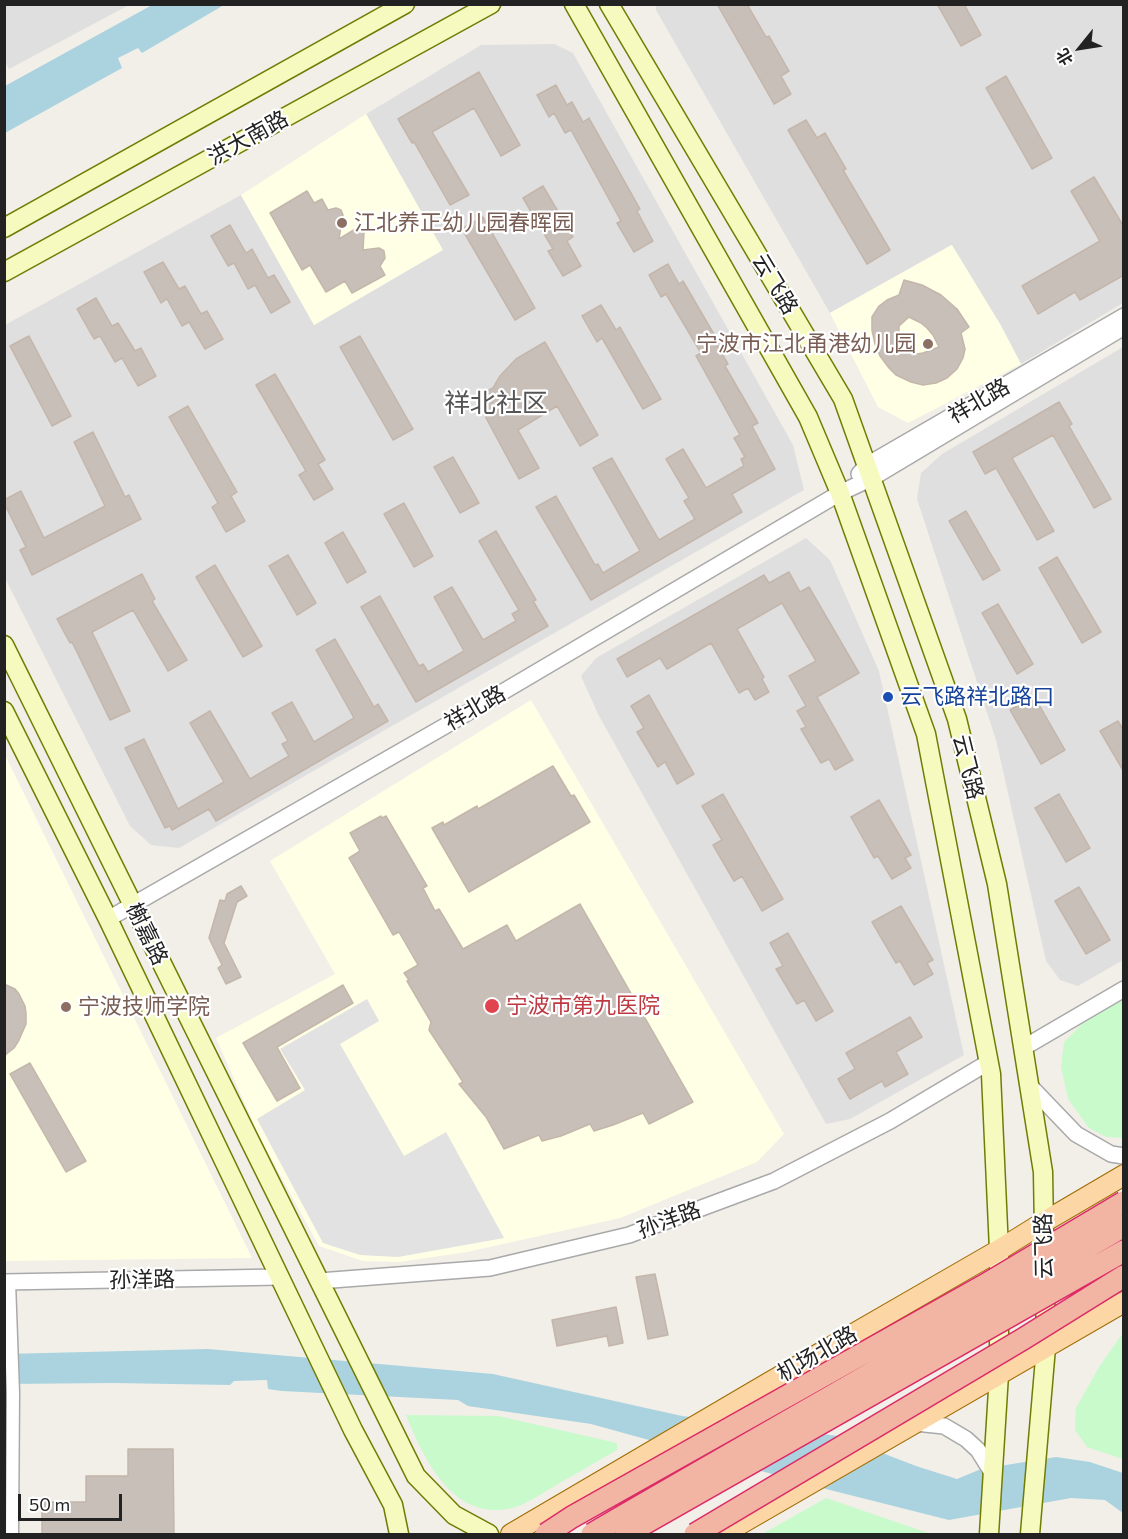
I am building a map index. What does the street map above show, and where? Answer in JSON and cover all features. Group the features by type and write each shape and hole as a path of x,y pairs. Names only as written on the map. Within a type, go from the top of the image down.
{"highway":[{"path":"546,1534 572,1517 983,1286 1124,1203"},
{"name":"机场北路","path":"592,1534 1124,1226"},
{"path":"626,1534 1124,1251"},
{"path":"695,1534 1023,1339 1124,1276"}],"main road":[{"name":"洪大南路","path":"4,228 405,4"},
{"name":"洪大南路","path":"4,272 491,4"},
{"name":"云飞路","path":"574,4 808,417 840,493 926,734 991,1074 999,1250 999,1374 989,1534"},
{"name":"云飞路","path":"609,4 843,399 957,719 998,884 1043,1172 1046,1347 1030,1534"},
{"name":"榭嘉路","path":"4,645 416,1476 454,1515 489,1534"},
{"name":"榭嘉路","path":"4,711 108,919 353,1430 393,1505 399,1534"},
{"name":"机场北路","path":"511,1534 1124,1175"},
{"path":"723,1534 1124,1302"}],"street":[{"name":"祥北路","path":"108,919 444,726 840,493 870,472 1124,315"},
{"name":"祥北路","path":"870,472 1124,327"},
{"path":"1023,1048 1124,989"},
{"name":"孙洋路","path":"319,1281 490,1268 629,1235 774,1181 890,1121 989,1062"},
{"path":"1029,1085 1076,1134 1111,1154 1124,1156"},
{"name":"孙洋路","path":"7,1282 280,1277"},
{"path":"7,1282 13,1393 12,1534"},
{"path":"915,1423 944,1426 966,1439 978,1450 992,1475"}],"shaded area":[{"path":"4,5 129,5 9,69 5,62"},
{"path":"656,5 1123,5 1123,303 1021,364 1000,324 951,245 830,313 656,10"},
{"path":"554,44 573,53 793,445 804,490 179,848 151,845 130,826 5,578 5,325 241,195 314,325 442,250 366,114 481,45"},
{"name":"江北养正幼儿园春晖园","path":"366,114 443,250 314,325 241,195"},
{"name":"宁波市江北甬港幼儿园","path":"952,245 1000,324 1021,364 908,423 878,407 830,313"},
{"path":"1123,347 1123,960 1078,986 1060,980 1046,961 996,740 917,499 921,473 942,454"},
{"path":"806,538 830,560 879,671 964,1055 850,1119 826,1124 598,714 581,676 596,658"},
{"name":"宁波市第九医院","path":"531,700 784,1134 757,1162 620,1218 467,1252 399,1262 363,1261 319,1246 260,1138 216,1038 335,974 270,861"},
{"name":"宁波技师学院","path":"5,755 252,1258 5,1261"},
{"path":"367,999 379,1021 340,1044 404,1156 446,1132 504,1238 398,1257 360,1255 323,1243 257,1119 305,1090 280,1049"}],"green space":[{"path":"1123,999 1123,1138 1106,1137 1089,1128 1068,1099 1061,1067 1064,1042 1082,1024"},
{"path":"1123,1333 1123,1459 1087,1447 1075,1430 1076,1408 1099,1367"},
{"path":"406,1415 498,1416 617,1443 617,1450 526,1503 514,1508 488,1510 470,1504 455,1495 442,1482 421,1449"},
{"path":"826,1498 931,1534 762,1534"}],"water":[{"path":"152,5 224,5 142,53 138,48 118,58 122,68 5,133 5,86"},
{"path":"208,1349 493,1374 682,1416 838,1436 957,1479 981,1469 1056,1457 1090,1462 1123,1473 1123,1513 1105,1500 1071,1498 949,1520 830,1490 591,1424 468,1406 458,1400 282,1391 268,1389 267,1380 234,1381 230,1385 5,1384 4,1354"}],"building":[{"path":"717,4 747,4 789,71 781,76 791,94 774,104"},
{"path":"937,4 964,4 981,35 961,46"},
{"path":"479,72 520,145 501,156 474,108 432,132 469,195 450,205 398,119"},
{"path":"1006,76 1052,158 1032,169 986,88"},
{"path":"556,85 567,105 572,102 583,122 589,118 640,209 637,211 653,241 634,252 617,223 621,221 571,130 565,133 554,113 549,117 537,95"},
{"path":"806,120 817,138 825,133 846,169 843,170 890,250 867,264 788,130"},
{"path":"1094,177 1124,227 1124,275 1080,300 1075,292 1038,314 1022,286 1100,241 1071,191"},
{"path":"543,186 573,237 567,241 581,266 563,276 548,251 553,249 523,198"},
{"path":"307,191 314,203 322,199 328,210 336,208 341,210 343,215 339,239 357,228 364,232 363,250 379,248 384,251 385,258 380,266 385,275 352,293 345,281 326,292 310,265 302,270 270,213"},
{"path":"483,217 535,308 515,320 462,229"},
{"path":"230,225 246,253 252,249 268,278 274,275 290,302 271,313 255,285 248,289 234,263 228,266 211,236"},
{"path":"163,262 179,289 185,286 201,314 207,311 223,339 205,349 189,322 182,326 167,299 161,303 144,272"},
{"path":"668,264 679,284 683,281 719,343 717,345 728,364 725,366 758,423 752,426 775,469 732,494 742,512 591,600 536,507 556,496 595,565 598,564 603,573 640,551 593,468 612,458 659,540 695,519 684,501 689,498 666,459 683,449 706,488 744,466 741,459 745,457 734,438 740,435 696,356 701,353 666,294 661,297 649,275"},
{"path":"904,280 922,285 941,295 957,309 969,327 961,333 965,349 963,358 957,369 947,378 923,385 911,382 896,375 880,356 872,330 872,317 879,306 899,295","holes":["909,317 921,323 933,335 939,347 917,354 909,351 903,345 899,338 899,326"]},
{"path":"96,298 112,326 118,323 135,351 141,348 156,376 138,386 122,358 115,362 100,336 94,339 77,309"},
{"path":"601,305 616,330 620,327 661,399 643,409 602,338 597,342 582,316"},
{"path":"29,336 71,416 52,426 10,346"},
{"path":"360,336 413,429 393,440 340,347"},
{"path":"545,342 598,435 580,446 557,406 518,430 539,468 519,479 486,418 487,409 481,402 481,396 493,388 500,376 516,359"},
{"path":"275,374 325,460 318,464 333,489 314,500 299,475 306,471 256,385"},
{"path":"1059,402 1072,424 1069,426 1111,499 1094,508 1053,435 1012,458 1054,531 1037,540 996,468 985,474 973,452"},
{"path":"188,406 237,492 231,496 245,521 226,532 212,507 218,503 169,417"},
{"path":"93,432 125,497 129,495 141,519 32,575 20,550 26,547 4,500 21,491 44,538 105,506 74,442"},
{"path":"453,457 479,503 460,513 434,467"},
{"path":"404,503 433,556 414,567 384,514"},
{"path":"966,511 1000,570 983,580 949,521"},
{"path":"496,531 536,600 533,601 548,626 416,702 361,607 380,596 419,666 423,664 428,672 464,651 434,597 452,587 483,640 516,621 512,614 519,610 479,541"},
{"path":"343,532 366,572 347,583 325,543"},
{"path":"288,555 316,603 297,615 269,566"},
{"path":"1057,557 1101,632 1082,643 1039,568"},
{"path":"215,565 262,646 243,657 196,577"},
{"path":"789,572 800,592 809,587 859,673 817,697 853,760 835,770 829,759 821,763 801,729 806,727 797,711 806,706 789,676 816,661 782,603 737,629 764,677 762,679 769,692 755,700 748,688 739,693 711,643 667,669 660,658 627,677 617,659 764,575 769,583"},
{"path":"142,574 155,599 152,601 187,660 168,671 133,610 92,632 130,711 110,720 72,642 70,643 57,619"},
{"path":"998,604 1033,664 1017,674 982,613"},
{"path":"335,639 374,707 378,704 388,721 216,821 209,809 172,830 170,826 165,828 125,748 144,739 178,809 224,782 190,723 210,711 250,779 289,756 282,744 288,741 272,713 292,702 314,742 354,718 316,650"},
{"path":"649,695 694,774 677,784 665,762 658,767 637,732 644,728 631,706"},
{"path":"1034,696 1065,750 1041,764 1010,710"},
{"path":"1118,721 1124,731 1124,772 1100,731"},
{"path":"553,766 590,822 469,892 432,828 443,822 444,825 477,806 478,809"},
{"path":"723,794 783,899 762,911 742,876 734,881 713,845 722,840 702,806"},
{"path":"1059,794 1090,848 1066,862 1035,808"},
{"path":"879,800 911,855 905,858 911,868 892,879 878,856 874,858 851,817"},
{"path":"381,816 382,818 386,816 427,886 423,888 435,911 439,909 463,949 507,925 516,941 580,904 693,1102 649,1124 643,1113 594,1131 590,1124 542,1141 539,1135 504,1149 486,1117 459,1084 463,1082 429,1030 431,1022 404,973 418,965 399,932 393,935 349,858 360,851 350,833"},
{"path":"241,886 247,896 237,902 224,943 241,977 226,984 218,968 222,965 209,938 220,900 225,901 227,894"},
{"path":"1079,887 1110,940 1086,954 1055,901"},
{"path":"901,906 933,960 927,963 933,974 914,985 900,961 896,963 872,922"},
{"path":"788,933 833,1011 816,1021 804,1000 797,1004 776,969 783,966 770,943"},
{"path":"4,984 15,989 19,994 25,1006 26,1024 14,1048 4,1056"},
{"path":"343,985 353,1003 277,1047 300,1088 277,1101 243,1043"},
{"path":"910,1017 922,1037 896,1052 908,1074 885,1087 882,1081 850,1099 838,1079 855,1069 846,1053"},
{"path":"30,1063 86,1161 66,1172 10,1074"},
{"path":"655,1274 668,1335 648,1339 636,1277"},
{"path":"616,1307 623,1343 609,1346 607,1336 557,1346 552,1320"},
{"path":"128,1449 173,1449 174,1534 42,1534 42,1502 86,1502 86,1476 128,1476"}],"place":[{"name":"江北养正幼儿园春晖园","path":"342,223"},
{"name":"宁波市江北甬港幼儿园","path":"928,344"},
{"name":"云飞路祥北路口","path":"888,697"},
{"name":"宁波市第九医院","path":"492,1006"},
{"name":"宁波技师学院","path":"66,1007"}],"district":[{"name":"祥北社区","path":"496,403"}]}
